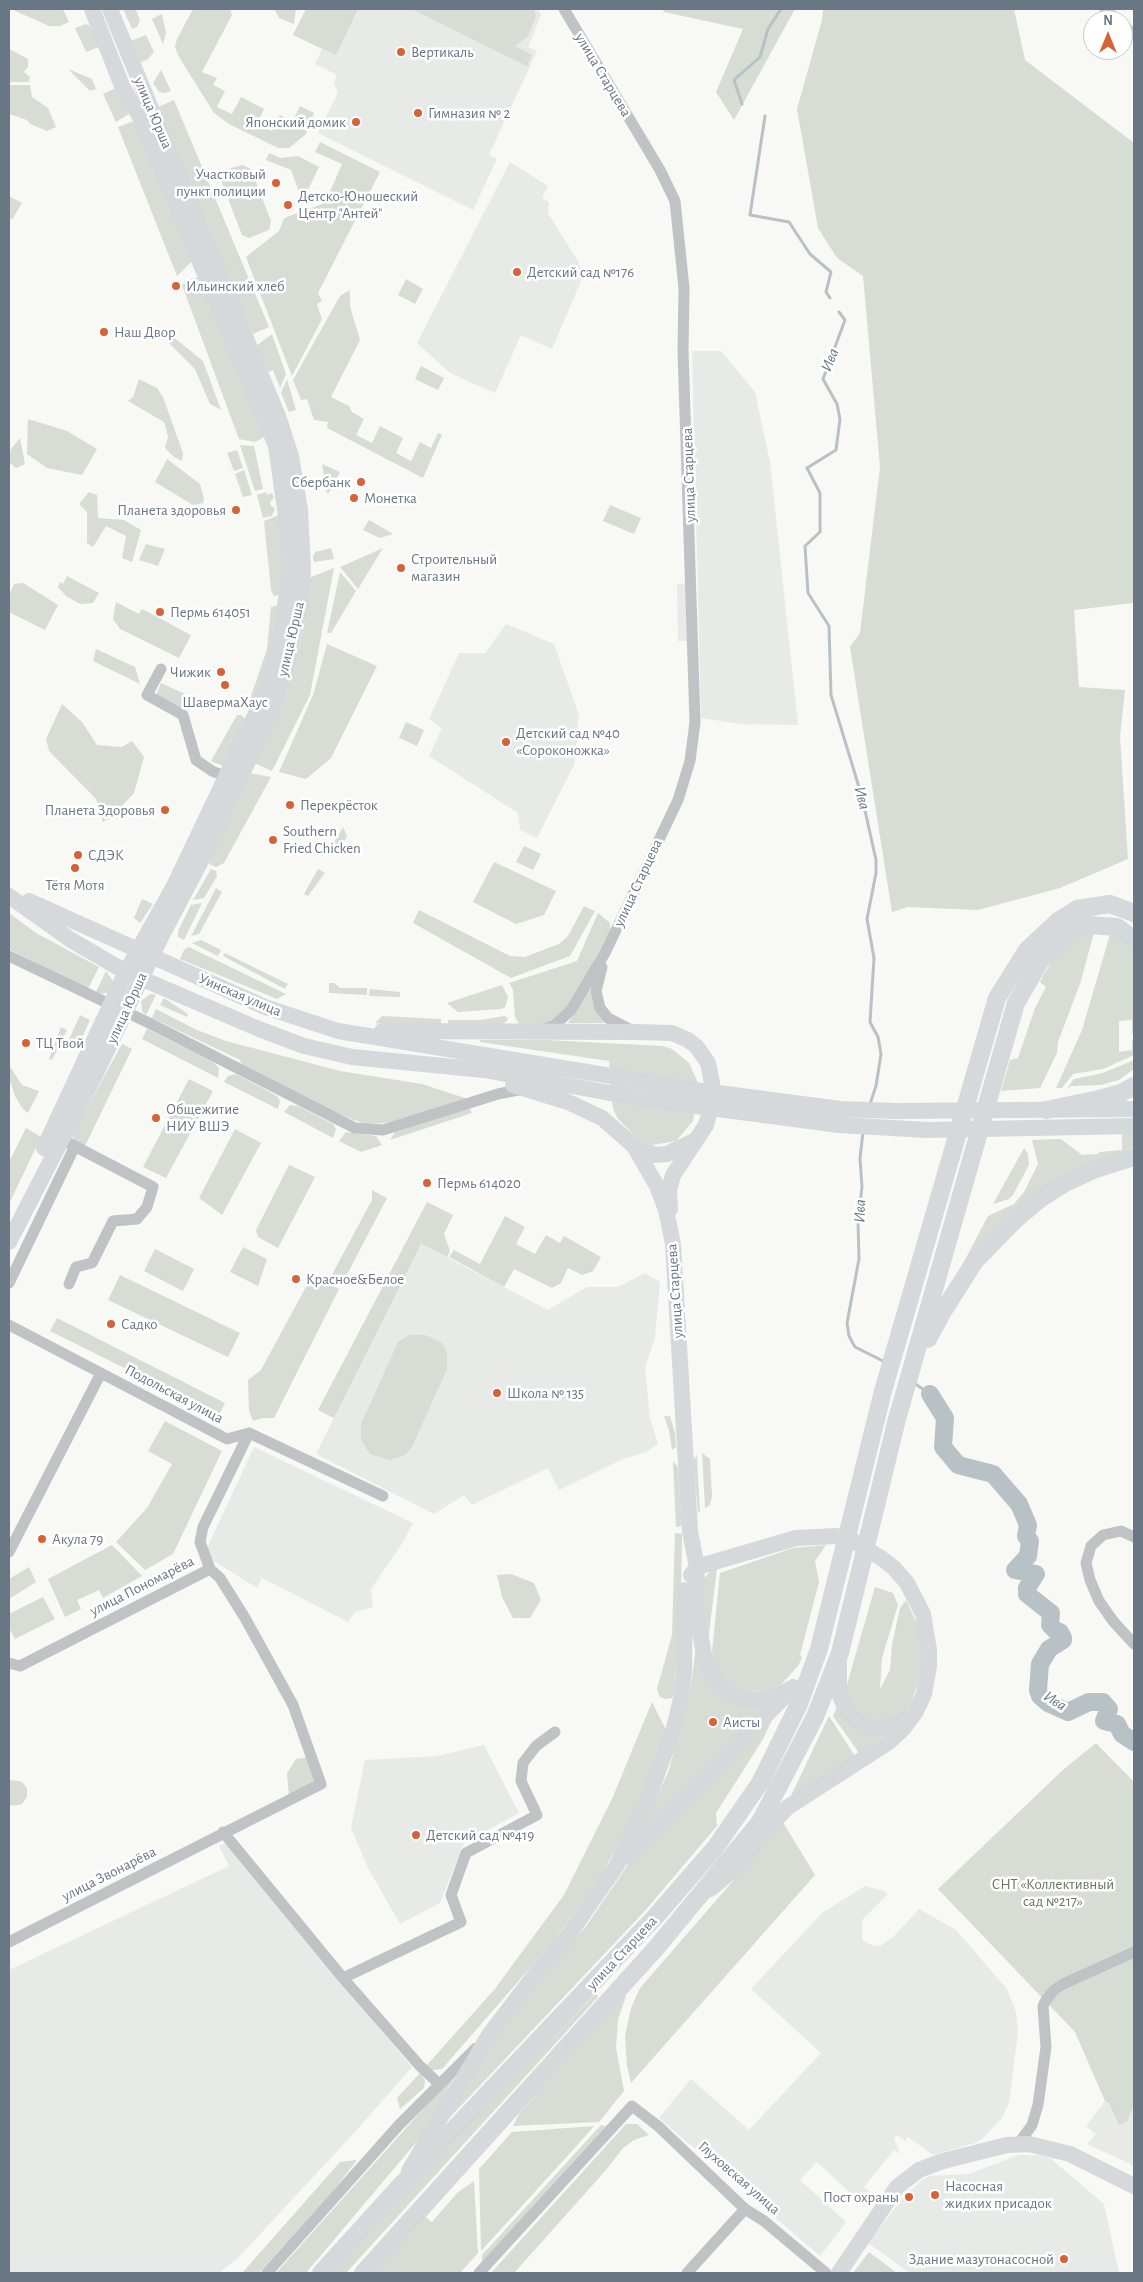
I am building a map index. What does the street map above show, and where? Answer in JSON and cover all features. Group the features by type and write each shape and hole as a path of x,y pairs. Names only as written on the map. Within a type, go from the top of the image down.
{"main road":[{"name":"улица Юрша","path":"92,9 122,86 139,115 202,264 233,346 269,428 279,461 289,543 287,600 281,637 267,685 233,779"},
{"name":"улица Юрша","path":"9,1219 62,1140 111,1006 134,975 174,886 272,710 288,659 298,616 303,568 303,537 296,478 270,393 237,320 110,9"},
{"name":"Уинская улица","path":"9,892 265,1007 338,1031 484,1062"},
{"name":"Уинская улица","path":"9,896 70,940 134,975 259,1030 304,1046 352,1057 413,1063 484,1062"},
{"path":"909,1380 1025,968 1027,950 1058,920 1077,909 1110,904 1134,913"},
{"path":"1025,968 1074,930 1088,925 1116,928 1134,940"},
{"name":"улица Старцева","path":"321,2273 400,2186 609,1967 715,1848 741,1813 778,1750 800,1704 819,1649 883,1391 990,1017 1005,983 1025,968"},
{"name":"улица Юрша","path":"9,1242 126,1012 134,975"},
{"path":"338,1031 672,1033 697,1047 708,1063 712,1082 710,1111 706,1125 673,1175 669,1191 673,1244"},
{"path":"484,1062 840,1109 896,1111 1134,1109"},
{"path":"484,1062 643,1099 839,1125 928,1130 1134,1126"},
{"name":"улица Старцева","path":"413,1063 527,1088 568,1102 602,1118 634,1146 657,1186 666,1210 673,1244 690,1531 697,1567 696,1609 702,1649 708,1669 718,1684 736,1697 758,1701 778,1696 793,1687"},
{"path":"1046,1110 1128,1089"},
{"path":"634,1146 655,1155 667,1154 696,1140"},
{"path":"909,1380 942,1313 964,1276 992,1242 1041,1198 1093,1170 1134,1157"},
{"name":"улица Старцева","path":"363,2273 699,1899 760,1822 780,1788 815,1717 840,1653 909,1380"},
{"path":"400,2186 490,2035 534,1976 568,1936 617,1865 646,1804 679,1706 684,1672 685,1584 690,1531"},
{"path":"685,1584 697,1567 796,1538 836,1536 867,1548 894,1568 907,1584 923,1614 928,1633 929,1666 920,1703 910,1721 889,1742 788,1807 772,1823 740,1864 699,1899"},
{"path":"617,1865 793,1687 819,1649"},
{"path":"840,1653 839,1692 848,1714 860,1724 872,1728 889,1727 906,1719 920,1703"},
{"path":"838,2273 893,2193 909,2176 943,2161 1019,2143 1040,2145 1070,2154 1134,2186"}],"street":[{"name":"улица Старцева","path":"564,9 660,170 675,201 684,288 684,351 696,722 690,761 678,800 605,953"},
{"path":"161,669 147,695 183,715 196,760 233,779"},
{"path":"538,1031 555,1025 571,1010 605,953"},
{"path":"605,953 596,991 600,1008 608,1018 635,1032"},
{"path":"9,956 126,1012 347,1124 364,1130 383,1130 397,1127 498,1094 527,1088"},
{"path":"9,1283 62,1140 152,1187 147,1207 137,1219 113,1221 92,1263 76,1267 69,1284"},
{"name":"Подольская улица","path":"9,1325 227,1439 249,1433"},
{"path":"9,1552 100,1373"},
{"path":"249,1433 383,1496"},
{"name":"улица Пономарёва","path":"9,1664 20,1666 210,1569 200,1542 203,1527 249,1433"},
{"path":"1134,1536 1121,1531 1103,1535 1091,1546 1086,1563 1090,1580 1100,1600 1113,1621 1134,1644"},
{"name":"улица Звонарёва","path":"9,1942 321,1784 293,1705 245,1618 220,1578 210,1569"},
{"path":"343,1978 461,1922 450,1895 466,1853 537,1815 521,1781 523,1763 536,1746 555,1732"},
{"path":"223,1832 343,1978 420,2066 439,2084"},
{"path":"1019,2143 1032,2124 1037,2110 1046,2047 1044,2006 1046,2000 1062,1984 1134,1952"},
{"path":"266,2273 439,2084 490,2035"},
{"name":"Глуховская улица","path":"479,2273 632,2106 658,2126 745,2209 764,2221 826,2273"},
{"path":"687,2273 745,2209"}],"shaded area":[{"name":"Гимназия № 2","path":"306,9 538,9 541,15 528,47 537,51 489,155 497,159 473,210 318,133 338,93 334,83 337,75 315,64 322,49 293,35"},
{"name":"Детский сад №176","path":"510,162 548,186 542,198 549,202 548,213 579,263 581,281 552,349 521,335 495,393 450,373 417,343"},
{"path":"692,351 721,351 755,392 770,462 798,725 741,724 701,718"},
{"path":"677,584 687,584 688,641 678,641"},
{"name":"Детский сад №40 «Сороконожка»","path":"506,624 554,644 579,715 574,765 537,838 520,830 518,813 429,756 442,728 429,719 459,653 485,653"},
{"name":"Школа № 135","path":"421,1244 548,1310 587,1287 618,1287 645,1273 660,1282 655,1337 645,1368 650,1419 658,1444 646,1452 621,1460 559,1490 548,1468 472,1505 464,1495 434,1514 316,1454"},
{"path":"254,1447 413,1523 403,1542 371,1589 373,1607 355,1612 348,1622 262,1578 257,1588 209,1558 206,1550"},
{"name":"Детский сад №419","path":"484,1745 519,1813 464,1843 440,1903 400,1924 368,1868 351,1828 365,1760 438,1756"},
{"path":"227,1843 412,2067 354,2133 237,2259 219,2273 9,2273 9,1970 229,1866 219,1846"},
{"path":"865,1886 888,1894 862,1920 862,1940 872,1945 880,1946 894,1936 919,1909 956,1930 1007,1989 1016,2012 1018,2032 1009,2103 1002,2118 983,2138 975,2143 933,2155 908,2137 905,2141 897,2135 894,2138 900,2154 894,2150 864,2187 873,2194 867,2203 862,2204 817,2162 800,2180 846,2222 820,2256 659,2118 691,2079 749,2130 821,2053 751,1989 822,1913"},
{"path":"1105,2101 1134,2104 1134,2166 1087,2144 1096,2134 1086,2126"},
{"path":"1018,2155 1039,2155 1050,2158 1104,2204 1119,2273 910,2273 868,2243 905,2195 922,2180 930,2176 969,2174"}],"green space":[{"path":"11,9 63,9 69,22 60,26 49,26"},
{"path":"123,9 136,9 140,21 137,27 132,29"},
{"path":"193,9 230,9 232,15 202,72 217,78 213,85 225,91 217,107 232,114 241,97 264,109 257,124 272,131 280,115 293,121 300,106 314,113 306,134 289,148 278,148 229,124 214,113 179,57 175,47 177,39"},
{"path":"274,9 296,9 294,24 279,18"},
{"path":"306,9 358,9 336,55 293,35"},
{"path":"411,9 534,9 536,16 528,36 515,46 532,55 527,66"},
{"path":"662,9 795,9 734,120 716,92 743,29 664,12"},
{"path":"823,9 1014,9 1025,60 1134,143 1134,603 1074,610 1079,687 1125,690 1120,737 1128,859 1060,888 978,910 908,907 892,912 850,647 860,633 880,467 863,276 837,258 818,228 797,109 822,20"},
{"path":"162,14 166,33 163,44 152,19"},
{"path":"86,24 90,26 99,47 86,52 75,28"},
{"path":"146,35 154,52 147,60 137,63 128,42"},
{"path":"9,49 28,59 28,67 24,72 30,77 29,82 9,82"},
{"path":"68,69 92,79 96,89 90,91"},
{"path":"161,70 171,91 159,92 153,83"},
{"path":"9,85 30,85 32,97 48,108 56,127 47,131 30,124 27,120 9,114"},
{"path":"116,88 129,114 116,122 103,94"},
{"path":"174,100 269,327 253,334 154,109"},
{"path":"136,122 192,261 177,276 118,127"},
{"path":"320,142 380,172 318,293 322,301 317,304 322,319 292,376 246,257 279,231 284,218 325,203 342,164 315,152"},
{"path":"269,153 280,158 298,156 319,167 307,192 300,195 291,170 266,160"},
{"path":"242,165 251,169 271,221 269,230 249,238 242,235 221,180 222,171"},
{"path":"9,196 22,203 12,220 9,217"},
{"path":"200,277 266,436 255,442 239,439 182,285 190,279"},
{"path":"406,279 423,289 415,304 398,295"},
{"path":"350,290 350,306 360,340 331,397 349,406 352,412 364,419 356,435 372,443 380,426 403,438 396,453 411,461 420,442 431,448 438,433 442,435 423,478 327,428 328,422 314,420 307,399 301,400 293,380 340,296"},
{"path":"272,334 286,374 280,388 273,370 269,372 259,357 256,346"},
{"path":"172,336 203,361 221,410 210,404 195,369 168,341"},
{"path":"421,366 444,378 438,390 415,379"},
{"path":"139,379 157,388 163,397 183,453 182,461 174,457 165,448 168,437 164,422 128,401 133,397"},
{"path":"287,379 296,410 289,412 281,393"},
{"path":"28,419 67,431 97,449 82,475 47,468 27,454"},
{"path":"20,438 25,464 16,468 9,462 11,449"},
{"path":"240,445 254,446 263,489 255,491"},
{"path":"237,450 243,468 234,471 227,453"},
{"path":"167,459 200,484 204,499 203,503 193,505 155,482"},
{"path":"322,464 340,472 328,494 327,493"},
{"path":"244,470 252,495 243,497 235,474"},
{"path":"89,492 97,495 98,518 124,520 141,530 132,562 122,558 126,536 106,526 93,547 87,543 87,512 79,504"},
{"path":"266,492 267,495 272,493 274,498 270,502 271,506 275,508 272,516 263,518 257,495"},
{"path":"610,505 641,518 634,534 603,521"},
{"path":"279,515 284,540 282,594 274,596 271,590 264,521"},
{"path":"369,520 393,534 380,538 363,530"},
{"path":"146,544 165,549 158,566 139,560"},
{"path":"331,548 334,559 314,562 315,552"},
{"path":"383,548 358,589 340,567"},
{"path":"334,568 310,695 272,771 254,763 297,655 304,626 309,578"},
{"path":"340,572 356,591 331,633 327,633"},
{"path":"67,576 99,593 93,603 80,604 66,596 58,587 60,582 63,584"},
{"path":"23,583 58,605 45,630 9,612 9,596 14,584"},
{"path":"116,602 139,614 142,609 191,635 179,658 120,629 113,619"},
{"path":"279,605 276,644 249,709 247,708 267,649 271,607"},
{"path":"327,644 377,666 331,758 306,779 279,772 313,695"},
{"path":"96,649 135,667 140,684 93,661"},
{"path":"161,683 187,695 188,704 183,709 156,695"},
{"path":"62,704 82,722 97,745 122,747 132,741 144,757 134,793 111,818 103,822 96,799 49,751 46,739"},
{"path":"237,715 241,715 248,721 225,767 211,761"},
{"path":"406,722 424,730 417,746 399,738"},
{"path":"250,773 271,777 224,863 216,867 209,864 214,844"},
{"path":"343,827 347,836 337,854 329,851"},
{"path":"524,846 541,854 533,870 516,862"},
{"path":"494,862 556,891 544,915 516,924 473,902"},
{"path":"211,869 216,871 217,876 204,898 193,900"},
{"path":"318,869 325,873 308,896 304,894"},
{"path":"216,888 222,892 199,934 191,936"},
{"path":"142,899 153,904 140,923 134,918"},
{"path":"202,903 184,940 178,937 178,931 191,905"},
{"path":"584,906 595,911 570,956 511,978 413,923 419,910 510,956 525,957 559,944 568,936"},
{"path":"9,913 36,933 99,967 88,989 9,949"},
{"path":"598,913 610,923 610,932 570,1006 559,1018 542,1024 519,1024 515,1017 513,990 509,983 577,961"},
{"path":"1111,931 1134,944 1134,1034 1132,1034 1132,1020 1119,1021 1119,1052 1132,1050 1132,1040 1134,1040 1134,1055 1103,1069 1073,1074 1062,1088 1056,1088 1082,1030"},
{"path":"1094,932 1081,981 1058,1042 1057,1053 1040,1088 1001,1091 1010,1060 1018,1058 1035,1008 1046,987 1040,982 1045,972 1061,948 1076,935"},
{"path":"201,940 221,950 218,956 192,943"},
{"path":"189,947 286,994 277,999 180,959 184,950"},
{"path":"225,953 288,984 285,989 223,956"},
{"path":"106,971 113,981 108,993 95,994"},
{"path":"329,983 334,983 340,988 367,988 367,995 329,993"},
{"path":"502,985 508,997 505,1007 501,1009 458,1012 447,1003"},
{"path":"590,987 593,1003 604,1023 568,1023"},
{"path":"370,989 400,992 400,997 369,996"},
{"path":"150,994 156,995 146,1015 142,1011 141,1001"},
{"path":"164,998 188,1014 187,1017 160,1005"},
{"path":"156,1009 197,1030 226,1041 340,1071 422,1084 468,1099 405,1119 366,1124 330,1110 243,1066 240,1060 152,1018"},
{"path":"80,1015 90,1020 80,1042 68,1042"},
{"path":"382,1016 441,1019 441,1027 375,1023"},
{"path":"505,1016 508,1018 507,1021 501,1025 449,1027 448,1020 480,1020"},
{"path":"61,1027 67,1030 52,1060 49,1059"},
{"path":"147,1029 213,1062 219,1068 218,1078 142,1039"},
{"path":"480,1040 547,1040 662,1046 672,1049 689,1063 698,1083 693,1121 676,1141 652,1145 638,1139 618,1119 613,1109 609,1061 480,1042"},
{"path":"122,1044 132,1049 84,1148 73,1139 72,1135"},
{"path":"1134,1060 1134,1069 1119,1080 1100,1085 1072,1086 1067,1088 1074,1079 1103,1073"},
{"path":"9,1065 22,1085 39,1091 28,1113 22,1108 15,1096 9,1078"},
{"path":"236,1074 277,1096 280,1101 278,1109 224,1082 228,1076"},
{"path":"189,1079 213,1091 166,1178 143,1167"},
{"path":"290,1105 298,1106 333,1124 336,1129 333,1138 284,1112"},
{"path":"469,1107 472,1113 390,1140 395,1132"},
{"path":"26,1128 41,1137 9,1204 9,1162"},
{"path":"235,1129 261,1143 222,1215 199,1198"},
{"path":"346,1132 376,1136 382,1145 361,1152 339,1141"},
{"path":"1122,1134 1134,1134 1134,1147 1077,1171 956,1277 988,1216 1014,1204 1024,1192 1038,1164 1032,1140 1061,1139 1082,1155 1098,1154 1099,1152 1122,1150"},
{"path":"1024,1148 1028,1154 1029,1165 1013,1195 1009,1199 993,1204"},
{"path":"289,1165 315,1177 278,1248 258,1237 256,1230"},
{"path":"372,1190 387,1198 341,1286 329,1280 372,1200"},
{"path":"427,1202 453,1215 444,1234 450,1251 447,1257 421,1244 334,1418 318,1410"},
{"path":"505,1216 525,1227 516,1244 535,1254 546,1235 560,1243 564,1236 601,1257 593,1271 582,1275 568,1268 561,1283 552,1288 514,1269 504,1287 449,1257 454,1250 480,1264"},
{"path":"243,1247 267,1259 258,1286 230,1272"},
{"path":"155,1249 194,1269 183,1291 144,1271"},
{"path":"120,1275 240,1333 228,1357 108,1300"},
{"path":"318,1278 339,1289 274,1418 263,1418 253,1421 249,1411 248,1380 261,1370 308,1283"},
{"path":"57,1318 225,1403 219,1415 50,1331"},
{"path":"409,1335 425,1335 442,1343 447,1353 447,1369 412,1447 405,1455 390,1460 370,1454 361,1440 361,1424 398,1342"},
{"path":"664,1416 670,1416 675,1433 676,1447 672,1450 669,1430"},
{"path":"165,1421 222,1451 173,1554 145,1570 116,1542 147,1508 172,1464 148,1451"},
{"path":"702,1453 710,1459 712,1496 710,1505 705,1508"},
{"path":"697,1455 700,1512 698,1513 693,1460"},
{"path":"673,1461 678,1467 682,1526 676,1527"},
{"path":"675,1533 682,1534 681,1600 674,1694 672,1698 665,1699 660,1697 657,1689 672,1635"},
{"path":"112,1545 142,1576 103,1598 99,1590 77,1600 81,1609 65,1617 48,1579"},
{"path":"826,1545 815,1561 819,1582 800,1655 802,1658 798,1666 778,1688 767,1692 742,1691 733,1687 720,1675 713,1660 712,1652 720,1573 793,1548"},
{"path":"29,1567 36,1582 9,1599 9,1579"},
{"path":"717,1568 708,1641 704,1613 704,1579 710,1571"},
{"path":"511,1574 534,1583 541,1600 530,1618 513,1618 502,1597 497,1575"},
{"path":"875,1587 893,1593 898,1605 882,1658 880,1689 890,1670 892,1645 900,1608 906,1600 918,1626 923,1646 921,1675 910,1706 904,1714 883,1722 864,1719 844,1695"},
{"path":"43,1597 55,1619 15,1639 9,1628 9,1614"},
{"path":"697,1640 704,1672 770,1707 639,1835 669,1770 690,1692"},
{"path":"652,1702 666,1730 632,1820 599,1879 556,1938 442,2069 431,2070 426,2066 494,1990 564,1895 612,1799"},
{"path":"838,1705 890,1731 859,1753 833,1716"},
{"path":"774,1716 762,1741 716,1813 717,1826 643,1913 438,2130 499,2025 587,1925 629,1863"},
{"path":"829,1716 855,1756 788,1802"},
{"name":"СНТ «Коллективный сад №217»","path":"1096,1743 1134,1782 1134,2104 1127,2122 1119,2125 1109,2103 1105,2101 1075,2032 938,1889 1064,1769"},
{"path":"309,1757 316,1782 289,1796 287,1773 296,1759"},
{"path":"9,1781 22,1782 27,1788 27,1797 22,1804 12,1806 9,1804"},
{"path":"781,1819 815,1875 631,2083 627,2066 625,2036 631,2008 640,1988 746,1866"},
{"path":"596,1993 598,1997 346,2273 332,2273 430,2165"},
{"path":"624,1995 626,1996 618,2020 616,2048 624,2091 599,2122 513,2126 519,2114"},
{"path":"458,2070 424,2133 306,2273 276,2273"},
{"path":"420,2073 425,2080 424,2088 400,2109 397,2098"},
{"path":"626,2124 637,2124 649,2135 634,2140 623,2148 606,2170 514,2273 491,2273"},
{"path":"601,2125 606,2126 482,2262 482,2255"},
{"path":"594,2126 481,2251 479,2169 512,2132"},
{"path":"357,2160 332,2192 259,2273 242,2273 340,2162"},
{"path":"474,2181 478,2253 460,2273 373,2273 424,2216 432,2222 457,2193"},
{"path":"869,2252 897,2273 853,2273"}],"waterway":[{"name":"Ива","path":"742,104 734,80 760,57 768,29 781,9"},
{"name":"Ива","path":"765,116 750,215 789,222 810,254 831,272 826,292 830,298"},
{"name":"Ива","path":"839,312 845,320 823,379 837,404 840,419 836,450 807,468 820,493 820,532 805,546 808,593 829,626 831,695 862,797 876,860 876,873 867,919 874,958 870,1022 878,1037 881,1054 876,1086 870,1104"},
{"name":"Ива","path":"863,1132 860,1158 862,1187 858,1222 859,1259 847,1323 849,1336 855,1347 885,1362"},
{"path":"914,1383 930,1394"},
{"name":"Ива","path":"930,1394 945,1418 943,1447 958,1465 993,1474 1019,1504 1028,1525 1026,1536 1030,1541 1028,1556 1015,1570 1036,1574 1027,1588 1027,1594 1051,1613 1050,1625 1060,1632 1063,1638 1063,1640 1049,1649 1040,1664 1038,1690 1040,1696 1048,1703 1068,1712 1089,1702 1103,1702 1109,1709 1104,1721 1117,1724 1122,1734 1134,1742"}],"place":[{"name":"Вертикаль","path":"401,52"},
{"name":"Гимназия № 2","path":"418,113"},
{"name":"Японский домик","path":"356,122"},
{"name":"Участковый пункт полиции","path":"276,183"},
{"name":"Детско-Юношеский Центр \"Антей\"","path":"288,205"},
{"name":"Детский сад №176","path":"517,272"},
{"name":"Ильинский хлеб","path":"176,286"},
{"name":"Наш Двор","path":"104,332"},
{"name":"Сбербанк","path":"361,482"},
{"name":"Монетка","path":"354,498"},
{"name":"Планета здоровья","path":"236,510"},
{"name":"Строительный магазин","path":"401,568"},
{"name":"Пермь 614051","path":"160,612"},
{"name":"Чижик","path":"221,672"},
{"name":"ШавермаХаус","path":"225,685"},
{"name":"Детский сад №40 «Сороконожка»","path":"506,742"},
{"name":"Перекрёсток","path":"290,805"},
{"name":"Планета Здоровья","path":"165,810"},
{"name":"Southern Fried Chicken","path":"273,840"},
{"name":"СДЭК","path":"78,855"},
{"name":"Тётя Мотя","path":"75,868"},
{"name":"ТЦ Твой","path":"26,1043"},
{"name":"Общежитие НИУ ВШЭ","path":"156,1118"},
{"name":"Пермь 614020","path":"427,1183"},
{"name":"Красное&Белое","path":"296,1279"},
{"name":"Садко","path":"111,1324"},
{"name":"Школа № 135","path":"497,1393"},
{"name":"Акула 79","path":"42,1539"},
{"name":"Аисты","path":"713,1722"},
{"name":"Детский сад №419","path":"416,1835"},
{"name":"Насосная жидких присадок","path":"935,2195"},
{"name":"Пост охраны","path":"909,2197"},
{"name":"Здание мазутонасосной","path":"1064,2259"}]}
